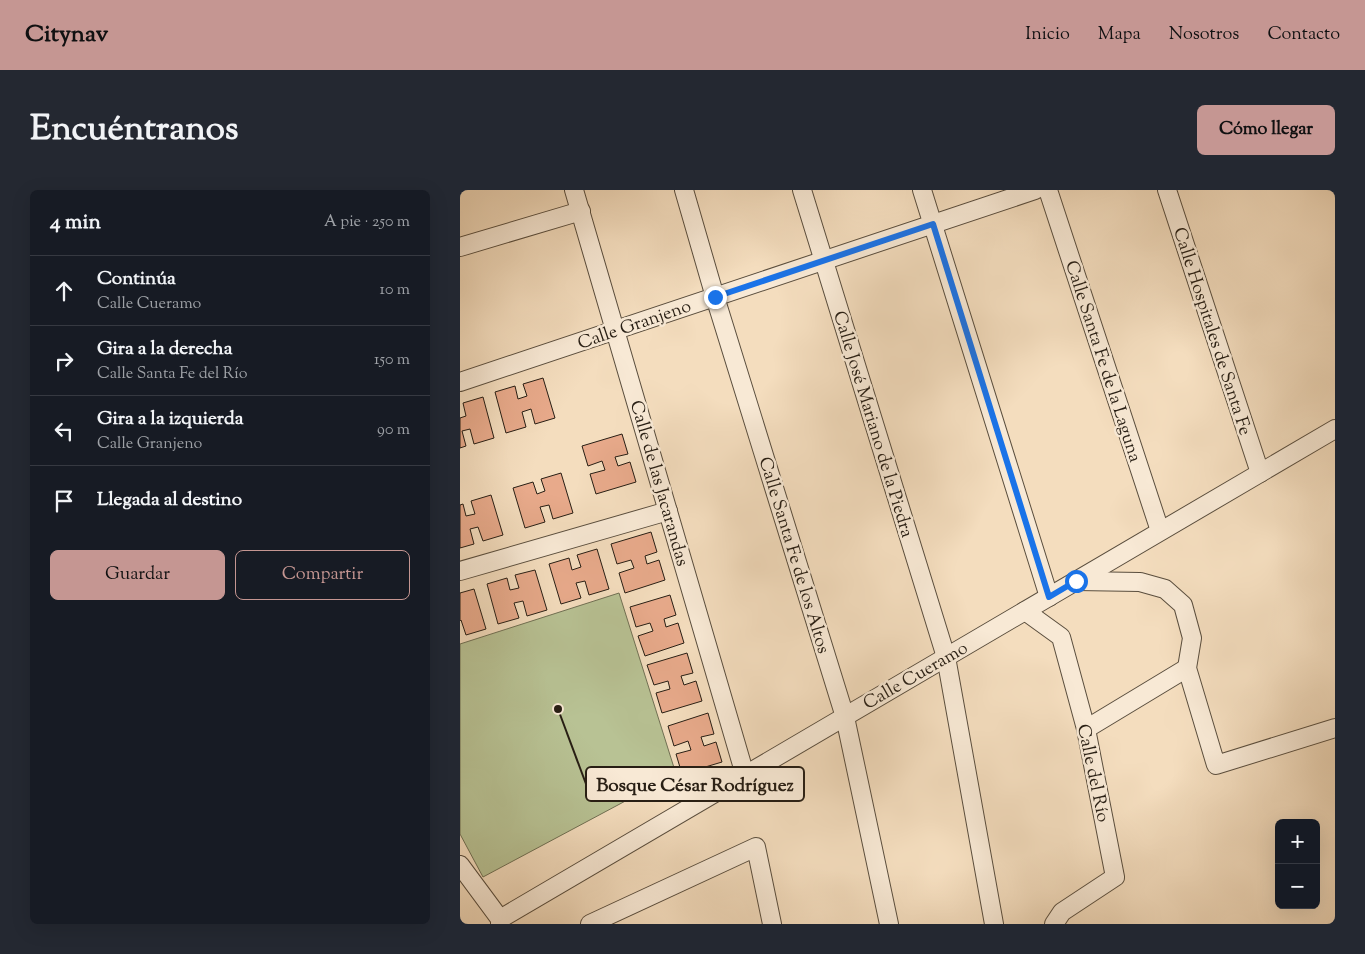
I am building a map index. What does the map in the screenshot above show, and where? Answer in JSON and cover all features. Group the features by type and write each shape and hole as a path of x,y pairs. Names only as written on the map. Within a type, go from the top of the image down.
{"street":[{"name":"Calle de las Jacarandas","path":"574,190 745,776"},
{"name":"Calle Santa Fe de los Altos","path":"684,190 715,297 845,717 889,924"},
{"name":"Calle José Mariano de la Piedra","path":"802,190 946,657 994,924"},
{"path":"922,190 1049,597"},
{"name":"Calle Granjeno","path":"460,382 1036,190"},
{"name":"Calle Santa Fe de la Laguna","path":"1048,190 1160,532"},
{"name":"Calle Hospitales de Santa Fe","path":"1167,190 1260,473"},
{"path":"460,247 581,212"},
{"name":"Calle Cueramo","path":"500,922 946,657 1334,431"},
{"path":"460,571 668,511"},
{"path":"1076,581 1140,582 1165,589 1184,605 1192,638 1187,668 1216,765 1335,728"},
{"name":"Calle del Río","path":"1025,611 1061,637 1086,729 1115,877 1062,912 1054,924"},
{"path":"1086,729 1187,668"},
{"path":"590,924 756,847 772,924"},
{"path":"460,865 500,922"}],"green space":[{"path":"619,593 676,774 483,877 460,834 460,644"}],"building":[{"path":"543,378 555,418 535,424 531,409 522,412 526,427 506,433 495,392 515,386 518,399 527,396 523,384"},
{"path":"483,397 494,438 474,444 470,429 462,431 466,446 460,448 460,418 466,416 463,403"},
{"path":"622,434 628,454 615,457 618,466 630,462 636,482 596,494 590,474 605,470 602,461 588,466 582,446"},
{"path":"561,473 573,513 553,519 549,505 540,507 545,522 525,528 513,488 533,482 537,494 545,491 541,479"},
{"path":"491,495 503,535 483,541 478,527 470,529 474,544 460,548 460,505 463,504 466,516 475,514 471,501"},
{"path":"651,532 657,552 645,556 647,564 659,560 665,580 625,593 619,573 634,568 631,560 617,564 611,544"},
{"path":"597,549 609,589 589,595 585,581 576,583 581,598 561,604 549,564 569,558 572,570 581,567 577,555"},
{"path":"535,570 547,610 527,616 523,601 514,603 519,618 498,624 487,584 507,578 510,590 519,588 515,575"},
{"path":"474,589 486,629 466,635 460,621 460,593"},
{"path":"670,595 676,615 664,619 666,627 678,623 684,643 645,656 638,636 653,631 650,623 636,627 630,607"},
{"path":"687,653 693,673 681,676 684,685 696,681 702,701 662,713 656,693 670,689 668,681 654,685 647,665"},
{"path":"708,713 714,734 701,737 704,746 716,742 722,762 682,774 676,754 691,750 688,741 674,746 668,726"}],"place":[{"name":"Bosque César Rodríguez","path":"558,709"}],"route":[{"path":"715,297 933,224 1049,597 1076,581"}]}
